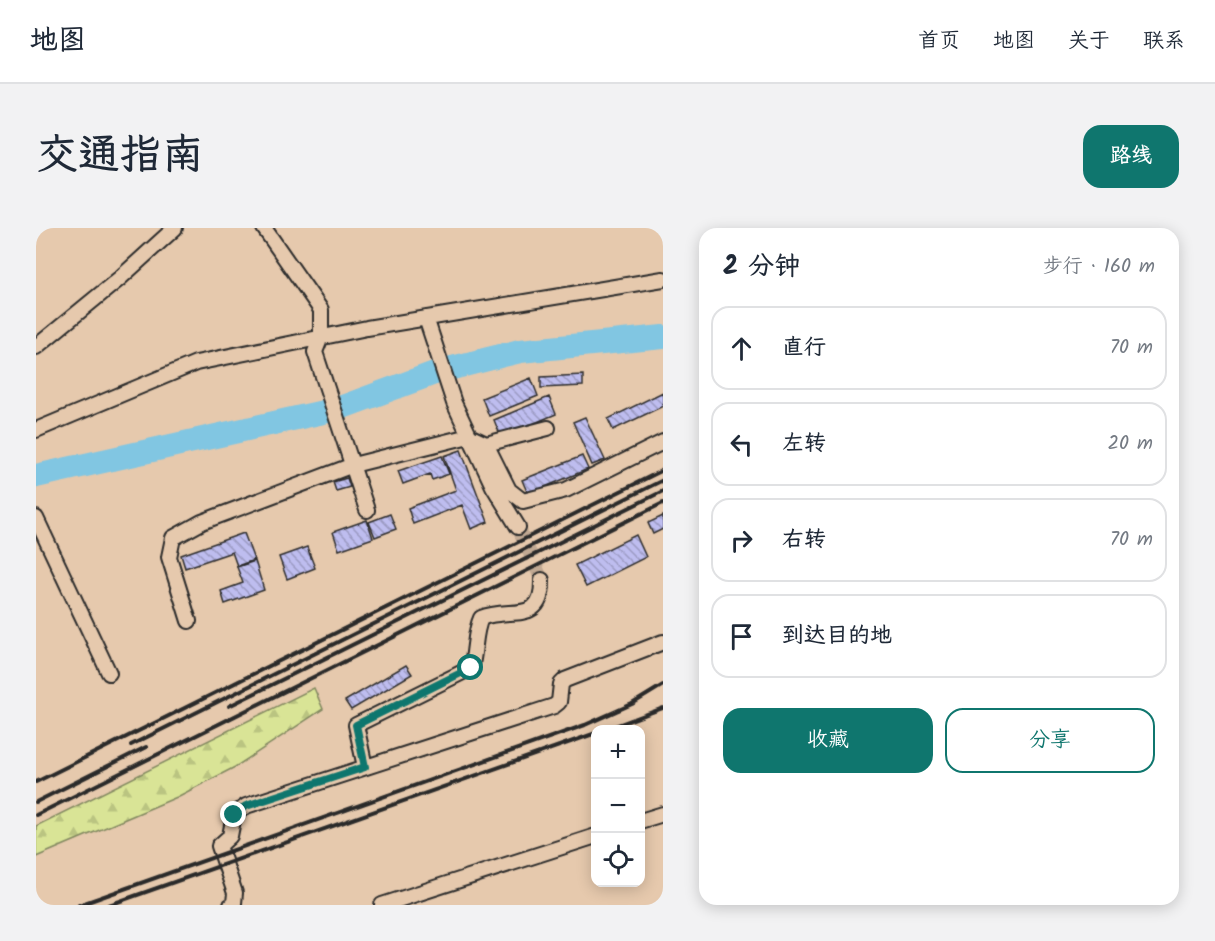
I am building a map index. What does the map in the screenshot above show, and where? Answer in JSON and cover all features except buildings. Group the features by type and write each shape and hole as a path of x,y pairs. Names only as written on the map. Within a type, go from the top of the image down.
{"street":[{"path":"36,346 119,279 175,228"},
{"path":"264,228 321,310 321,337 315,352 367,510"},
{"path":"36,430 196,363 426,318 663,279"},
{"path":"426,318 449,387 469,436 518,527"},
{"path":"486,444 548,428"},
{"path":"189,621 169,557 173,538 202,522 352,465 469,436 486,444 509,490 523,501 566,490 663,442"},
{"path":"36,518 109,673"},
{"path":"365,767 356,725 471,668 477,650 476,629 481,618 530,610 539,603 542,596 542,580"},
{"path":"231,905 234,903 235,893 218,851 219,846 230,836 234,815 246,806 554,706 559,702 561,684 566,680 663,642"},
{"path":"645,819 663,814"},
{"path":"382,905 591,838"}],"green space":[{"path":"314,688 323,709 235,767 177,797 36,857 36,826"}],"waterway":[{"path":"36,476 337,409 440,371 520,351 663,337"}],"tunnel":[{"path":"518,527 542,580"}],"railway":[{"path":"36,782 663,470"},
{"path":"131,745 663,480"},
{"path":"229,706 663,491"},
{"path":"36,815 663,503"},
{"path":"79,905 585,725 632,704 663,685"},
{"path":"617,725 663,708"},
{"path":"109,905 591,735"},
{"path":"36,802 146,747"}],"route":[{"path":"234,815 246,806 365,767 356,725 471,668"}]}
